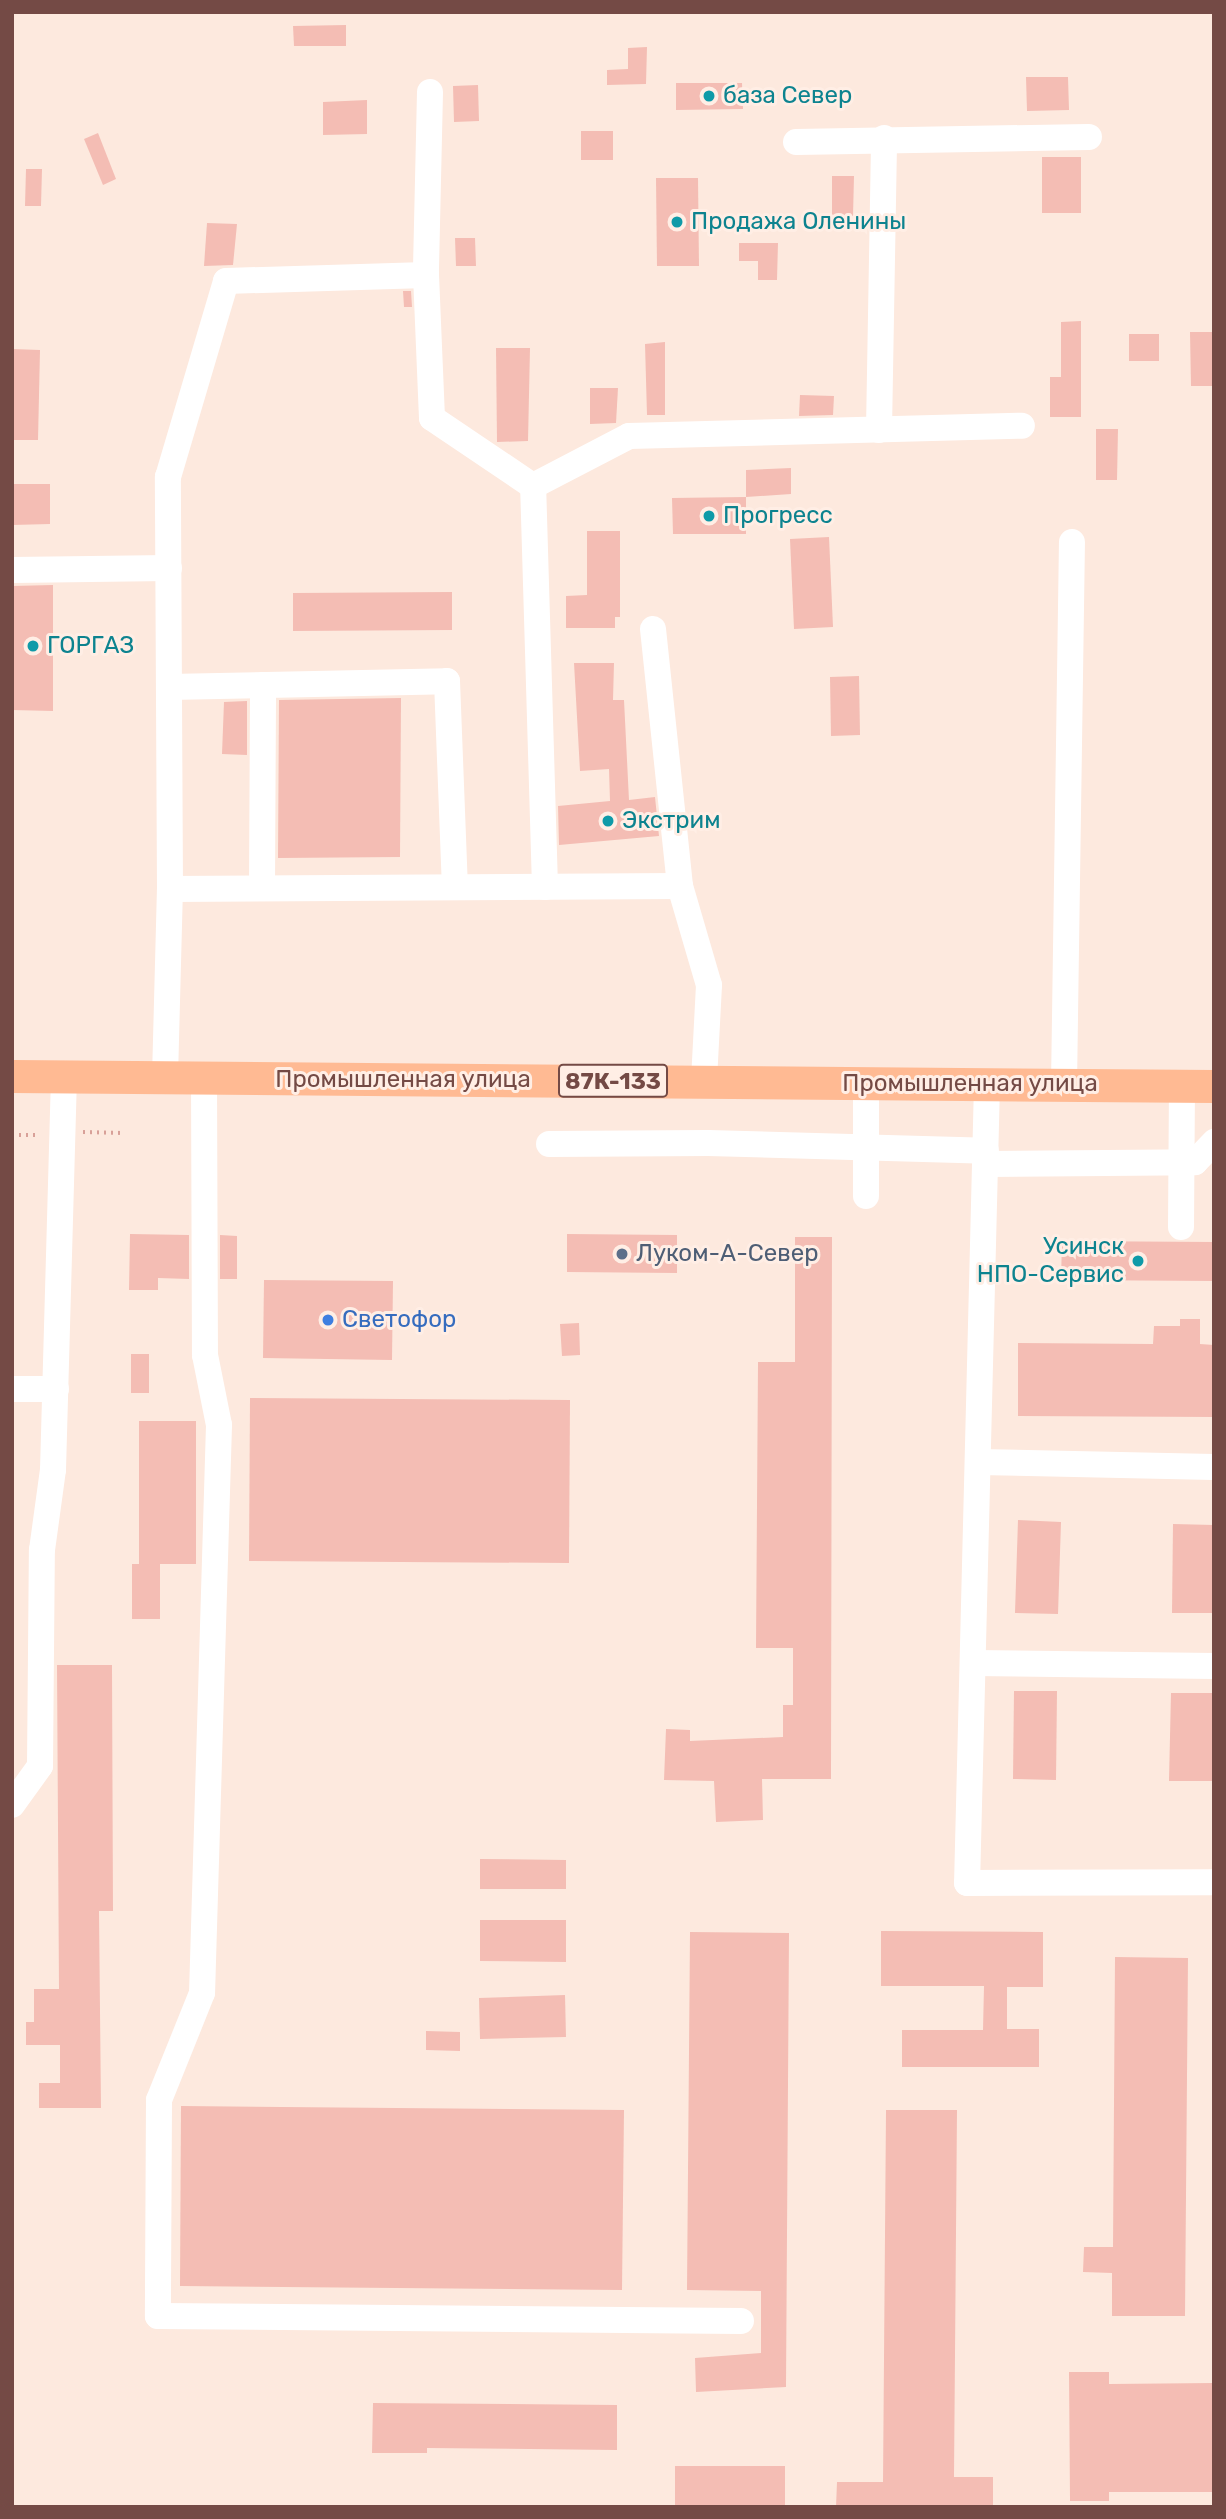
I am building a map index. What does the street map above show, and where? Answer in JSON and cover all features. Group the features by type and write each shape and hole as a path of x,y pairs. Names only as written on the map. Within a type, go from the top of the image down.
{"main road":[{"name":"Промышленная улица","path":"12,1076 1198,1086"}],"street":[{"path":"430,92 426,275 432,418 533,486"},
{"path":"796,142 884,138 1089,137"},
{"path":"880,430 884,138"},
{"path":"165,1078 170,889 168,477 226,281 426,275"},
{"path":"533,486 629,436 1022,426"},
{"path":"533,486 545,887"},
{"path":"1064,1085 1072,542"},
{"path":"12,570 169,568"},
{"path":"653,629 680,886 709,985 704,1082"},
{"path":"169,687 447,681 455,887"},
{"path":"262,888 263,685"},
{"path":"170,889 680,886"},
{"path":"12,1805 40,1766 42,1550 53,1470 64,1077"},
{"path":"204,1078 205,1355 219,1425 203,1979 202,1993 159,2100 158,2316 741,2321"},
{"path":"866,1083 866,1196"},
{"path":"987,1084 967,1883 1214,1882"},
{"path":"1181,1227 1182,1162 1198,1086"},
{"path":"548,1144 708,1143 986,1157 1195,1162 1214,1142"},
{"path":"12,1389 56,1389"},
{"path":"978,1462 1214,1467"},
{"path":"972,1663 1214,1666"}],"building":[{"path":"346,25 346,46 294,46 293,26"},
{"path":"647,47 646,84 607,85 607,70 628,69 628,48"},
{"path":"1026,77 1068,77 1069,110 1027,111"},
{"name":"база Север","path":"676,83 742,83 743,109 676,110"},
{"path":"478,85 479,121 454,122 453,86"},
{"path":"367,100 367,134 323,135 323,102"},
{"path":"581,131 613,131 613,160 581,160"},
{"path":"98,133 116,179 103,185 84,139"},
{"path":"1042,157 1081,157 1081,213 1042,213"},
{"path":"26,169 42,169 41,206 25,206"},
{"path":"832,176 854,176 853,216 832,216"},
{"name":"Продажа Оленины","path":"656,178 698,178 699,266 657,266"},
{"path":"207,223 237,224 233,265 204,266"},
{"path":"455,238 475,238 476,266 456,266"},
{"path":"739,243 778,243 777,280 758,280 758,261 739,261"},
{"path":"403,291 411,291 412,307 404,307"},
{"path":"1081,321 1081,417 1050,417 1050,377 1061,377 1061,322"},
{"path":"1190,332 1214,332 1214,386 1191,386"},
{"path":"1129,334 1159,334 1159,361 1129,361"},
{"path":"665,342 665,415 647,415 645,344"},
{"path":"496,348 530,348 528,441 497,442"},
{"path":"12,349 40,350 38,440 12,440"},
{"path":"590,388 618,388 616,423 590,424"},
{"path":"800,395 834,396 833,415 799,416"},
{"path":"1096,429 1118,429 1117,480 1096,480"},
{"path":"791,468 791,494 746,497 746,470"},
{"path":"12,484 50,484 50,524 12,525"},
{"name":"Прогресс","path":"746,497 746,534 673,534 672,498"},
{"path":"587,531 620,531 620,617 615,617 615,628 566,628 566,596 587,595"},
{"path":"829,537 833,627 794,629 790,539"},
{"name":"ГОРГАЗ","path":"53,585 53,711 12,710 12,586"},
{"path":"452,592 452,630 293,631 293,593"},
{"path":"574,663 614,663 613,700 624,700 629,800 655,797 659,836 559,845 558,806 610,801 609,769 580,771"},
{"path":"859,676 860,735 831,736 830,677"},
{"path":"401,698 400,857 278,858 279,700"},
{"path":"247,701 247,755 222,754 224,702"},
{"path":"130,1234 189,1235 189,1279 158,1278 158,1290 129,1290"},
{"name":"Луком-А-Север","path":"567,1234 677,1235 677,1273 567,1272"},
{"path":"220,1235 237,1236 237,1279 220,1279"},
{"path":"795,1237 832,1237 831,1779 762,1779 763,1820 716,1822 714,1781 664,1780 666,1729 690,1730 690,1741 783,1737 783,1705 793,1705 793,1648 756,1648 758,1362 795,1362"},
{"name":"Усинск НПО-Сервис","path":"1062,1241 1214,1242 1214,1281 1061,1280"},
{"name":"Светофор","path":"264,1280 393,1281 392,1360 263,1358"},
{"path":"1180,1319 1200,1319 1200,1344 1214,1345 1214,1417 1018,1416 1018,1343 1153,1344 1154,1326 1180,1326"},
{"path":"579,1323 580,1355 562,1356 560,1324"},
{"path":"131,1354 149,1354 149,1393 131,1393"},
{"path":"250,1398 570,1400 569,1563 249,1561"},
{"path":"139,1421 196,1421 196,1564 160,1564 160,1619 132,1619 132,1564 139,1564"},
{"path":"1018,1520 1061,1522 1058,1614 1015,1613"},
{"path":"1173,1524 1214,1525 1214,1613 1172,1613"},
{"path":"57,1665 112,1665 113,1911 99,1911 101,2108 39,2108 39,2083 60,2083 60,2045 26,2045 26,2022 34,2022 34,1989 59,1989"},
{"path":"1014,1691 1057,1691 1056,1780 1013,1779"},
{"path":"1171,1693 1213,1693 1212,1781 1169,1781"},
{"path":"480,1859 566,1860 566,1889 480,1889"},
{"path":"480,1920 566,1920 566,1962 480,1961"},
{"path":"881,1931 1043,1932 1043,1987 1007,1987 1007,2029 1039,2029 1039,2067 902,2067 902,2030 983,2030 984,1986 881,1986"},
{"path":"690,1932 789,1933 786,2387 696,2392 695,2358 761,2353 761,2291 687,2290"},
{"path":"1115,1957 1188,1958 1185,2316 1112,2316 1112,2273 1083,2272 1084,2247 1113,2247"},
{"path":"565,1995 566,2037 480,2039 479,1998"},
{"path":"426,2031 460,2032 460,2051 426,2050"},
{"path":"181,2106 624,2110 622,2290 180,2286"},
{"path":"886,2110 957,2110 954,2477 993,2477 993,2507 836,2507 837,2482 883,2482"},
{"path":"1069,2372 1109,2372 1109,2384 1214,2383 1214,2492 1109,2492 1109,2501 1070,2501"},
{"path":"373,2403 617,2405 617,2450 427,2448 427,2453 372,2453"},
{"path":"675,2466 785,2466 785,2507 675,2507"}],"place":[{"name":"база Север","path":"709,96"},
{"name":"Продажа Оленины","path":"677,222"},
{"name":"Прогресс","path":"709,516"},
{"name":"ГОРГАЗ","path":"33,646"},
{"name":"Экстрим","path":"608,821"},
{"name":"Луком-А-Север","path":"622,1254"},
{"name":"Усинск НПО-Сервис","path":"1138,1261"},
{"name":"Светофор","path":"328,1320"}]}
